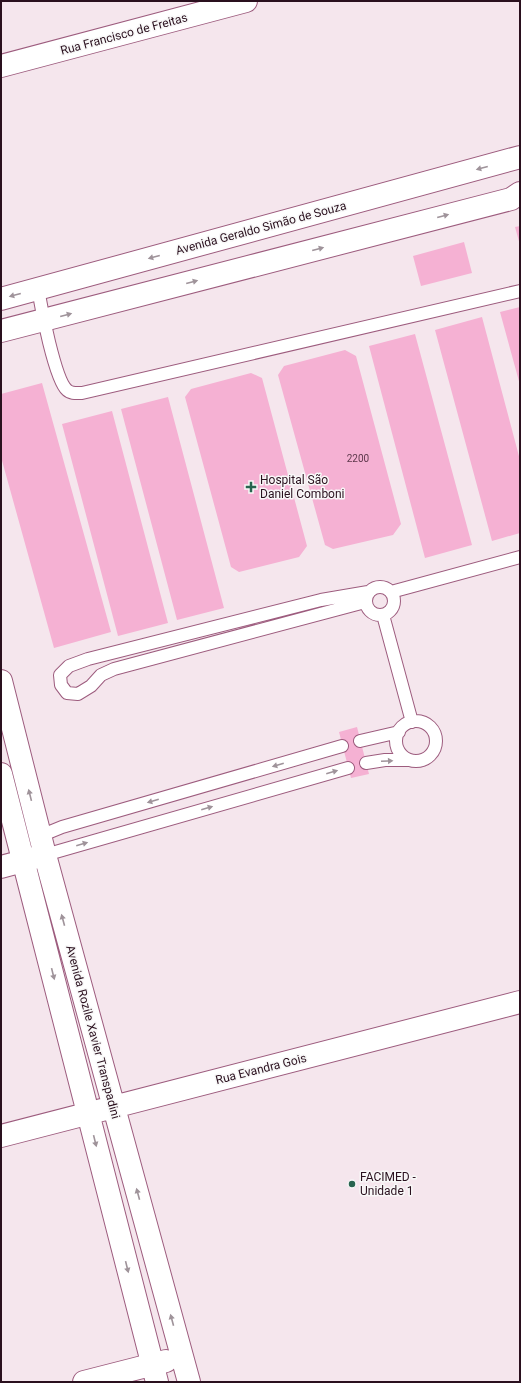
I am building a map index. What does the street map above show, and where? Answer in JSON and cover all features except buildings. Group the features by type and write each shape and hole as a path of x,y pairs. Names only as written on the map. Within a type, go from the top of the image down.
{"street":[{"name":"Rua Francisco de Freitas","path":"1,66 246,1"},
{"name":"Avenida Geraldo Simão de Souza","path":"1,299 520,157"},
{"path":"1,331 511,199 520,193"},
{"name":"Avenida Rozile Xavier Transpadini","path":"1,681 88,1114 155,1373"},
{"name":"Avenida Rozile Xavier Transpadini","path":"1,774 36,851 114,1107 189,1382"},
{"path":"1,868 36,851"},
{"name":"Rua Evandra Gois","path":"1,1136 520,1002"},
{"path":"84,1382 155,1373 183,1357"}],"lane":[{"path":"38,289 51,350 63,384 66,390 72,393 82,393 520,291"},
{"path":"391,592 520,557"},
{"path":"367,597 321,600 88,659 69,666 60,675 61,685 67,693 78,694 91,686 101,675 114,669 367,597 377,587 383,587 391,592 394,604 390,611 383,615 375,614 368,610 367,597"},
{"path":"383,615 412,722"},
{"path":"366,763 385,760 417,761 425,759 432,754 436,747 436,739 433,731 428,725 420,722 412,722 404,726 399,732 396,740 397,748 402,755 409,760"},
{"path":"360,741 399,732"},
{"path":"36,851 62,827 342,746"},
{"path":"36,851 348,768"}],"place":[{"name":"Hospital São Daniel Comboni","path":"251,487"},
{"name":"FACIMED - Unidade 1","path":"352,1184"}]}
